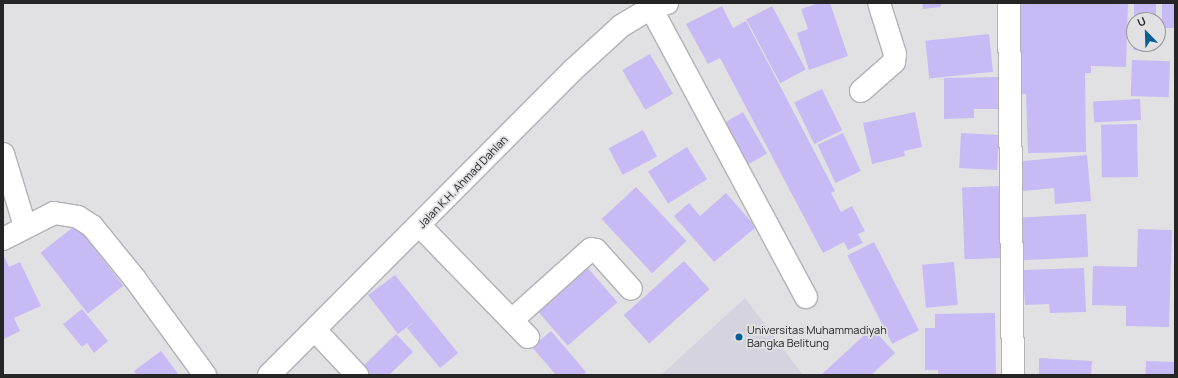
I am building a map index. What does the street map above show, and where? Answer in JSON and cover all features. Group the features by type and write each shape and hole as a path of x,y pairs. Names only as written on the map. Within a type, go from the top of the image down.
{"street":[{"path":"861,91 894,62 895,54 879,3"},
{"path":"1009,3 1013,375"},
{"path":"659,6 806,297"},
{"name":"Jalan K.H. Ahmad Dahlan","path":"269,375 420,226 573,70 621,26 659,6"},
{"path":"3,154 25,226"},
{"path":"3,239 25,226 54,214 78,217 92,226 134,279 205,375"},
{"path":"420,226 528,337"},
{"path":"512,320 591,249 596,250 631,289"},
{"path":"315,330 357,375"}],"shaded area":[{"name":"Universitas Muhammadiyah Bangka Belitung","path":"745,298 803,375 661,375"}],"building":[{"path":"819,3 830,3 848,56 809,70 797,33 808,29 801,9"},
{"path":"922,3 941,3 941,7 923,9"},
{"path":"1020,3 1128,3 1128,12 1126,12 1126,67 1091,66 1091,73 1085,73 1086,152 1028,153 1026,94 1017,94"},
{"path":"1134,3 1156,3 1156,12 1134,12"},
{"path":"1162,3 1175,3 1175,28 1166,28 1166,12 1162,12"},
{"path":"722,6 733,28 746,21 835,191 831,193 841,212 852,206 865,231 858,234 863,243 848,250 844,242 823,253 720,58 708,64 686,24"},
{"path":"772,6 806,70 780,83 746,20"},
{"path":"989,34 993,72 929,78 925,41"},
{"path":"650,54 673,94 645,110 622,70"},
{"path":"1132,60 1170,61 1169,97 1131,96"},
{"path":"999,77 1000,109 974,109 974,118 944,119 944,78"},
{"path":"822,89 842,130 814,144 794,103"},
{"path":"1140,99 1141,120 1094,122 1093,101"},
{"path":"743,112 767,154 745,166 721,124"},
{"path":"915,112 922,147 904,151 905,156 872,164 863,123"},
{"path":"1137,124 1138,177 1102,178 1101,125"},
{"path":"643,130 657,156 623,175 609,148"},
{"path":"843,133 861,171 835,183 818,145"},
{"path":"961,133 999,135 997,170 959,168"},
{"path":"687,147 707,179 668,204 648,171"},
{"path":"1087,155 1091,201 1055,204 1054,188 1023,191 1022,178 1012,162"},
{"path":"1002,186 1005,258 965,259 962,187"},
{"path":"636,187 686,241 652,273 602,219"},
{"path":"726,193 756,227 714,262 674,216 689,203 700,216"},
{"path":"1086,214 1088,257 1023,260 1021,217"},
{"path":"76,225 123,286 88,313 41,253"},
{"path":"1138,229 1172,230 1169,327 1126,326 1126,306 1092,305 1093,266 1137,267"},
{"path":"874,242 919,330 892,344 847,256"},
{"path":"3,254 9,267 20,262 41,306 14,318 20,331 4,339"},
{"path":"684,261 709,289 649,343 624,315"},
{"path":"954,262 958,305 926,308 922,265"},
{"path":"586,266 617,302 568,346 536,309"},
{"path":"1084,268 1086,312 1050,313 1049,304 1025,305 1023,270"},
{"path":"395,275 458,353 440,368 407,328 416,320 398,334 368,295"},
{"path":"82,309 108,341 94,353 87,343 82,347 63,324"},
{"path":"995,313 996,375 938,375 938,370 925,370 925,328 935,328 935,314"},
{"path":"872,328 895,353 871,375 821,375"},
{"path":"551,331 586,372 583,375 556,375 532,347"},
{"path":"396,334 413,352 389,375 361,375 357,372"},
{"path":"161,351 179,375 137,375 134,371"},
{"path":"1039,358 1092,361 1091,375 1039,375"},
{"path":"1146,361 1175,362 1175,375 1146,375"}],"place":[{"name":"Universitas Muhammadiyah Bangka Belitung","path":"739,337"}]}
